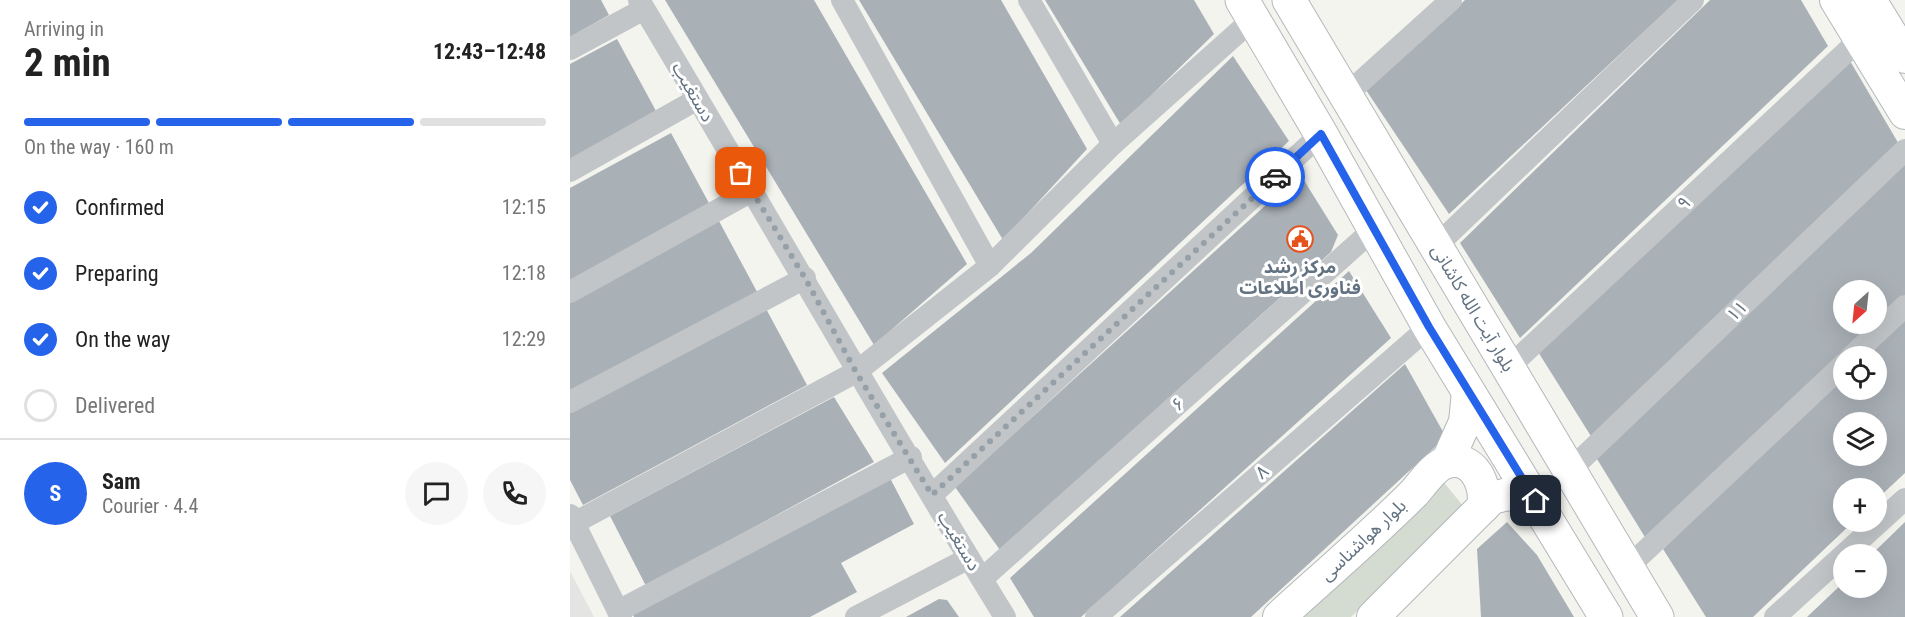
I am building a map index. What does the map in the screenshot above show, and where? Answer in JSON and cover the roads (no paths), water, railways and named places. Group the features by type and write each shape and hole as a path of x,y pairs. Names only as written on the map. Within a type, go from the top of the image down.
{"main road":[{"name":"بلوار آیت الله کاشانی","path":"1289,0 1656,617"},
{"path":"1836,0 1905,113"},
{"path":"1878,4 1905,57"},
{"path":"1248,10 1321,134 1429,327 1606,617"},
{"path":"1468,392 1465,422 1447,462 1464,464 1478,475 1485,489 1483,507"},
{"name":"بلوار هواشناسی","path":"1279,617 1447,462"},
{"path":"1373,617 1479,514 1492,498 1508,494 1534,497"}],"street":[{"path":"842,0 990,266"},
{"path":"1029,0 1113,144"},
{"path":"1346,95 1451,0"},
{"path":"1436,246 1693,0"},
{"path":"570,49 642,4"},
{"name":"دستغیب","path":"642,4 696,100 805,278 856,372 910,457 1005,617"},
{"path":"910,457 619,614 572,519 856,372 990,266 1248,10"},
{"name":"۹","path":"1508,368 1860,39"},
{"path":"570,171 696,100"},
{"path":"932,495 1321,134"},
{"name":"۱۱","path":"1569,471 1905,150"},
{"path":"570,292 752,191"},
{"name":"۶","path":"982,579 1374,229"},
{"path":"570,402 805,278"},
{"path":"1863,346 1905,306"},
{"name":"۸","path":"1096,617 1429,327"},
{"path":"1627,568 1833,374"},
{"path":"1775,617 1905,499"},
{"path":"856,617 969,558"}],"place":[{"name":"مرکز رشد فناوری اطلاعات","path":"1300,239"}]}
